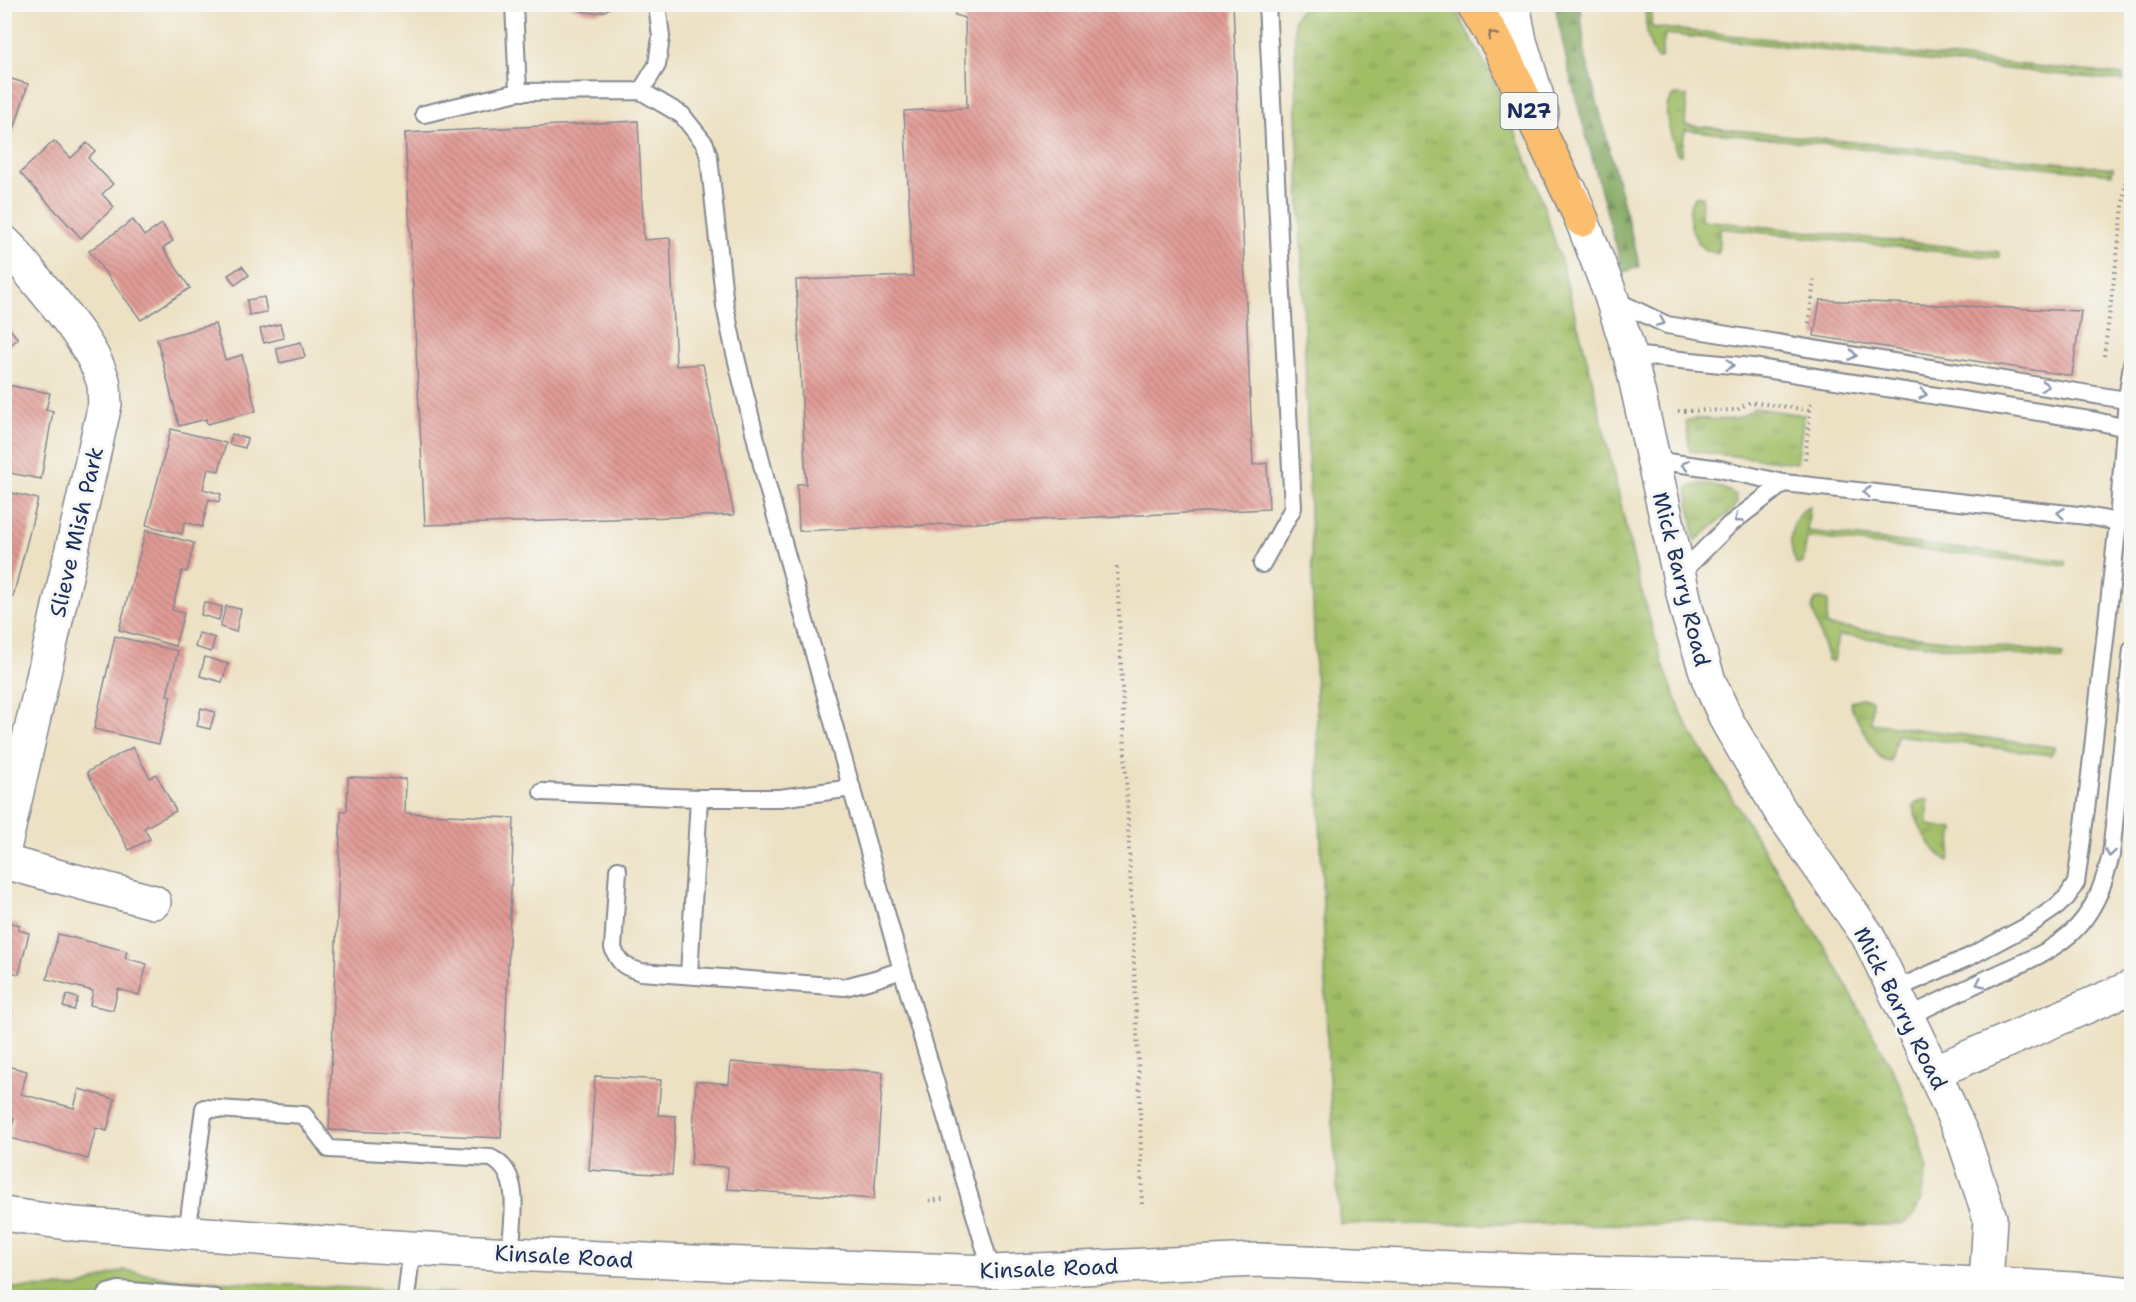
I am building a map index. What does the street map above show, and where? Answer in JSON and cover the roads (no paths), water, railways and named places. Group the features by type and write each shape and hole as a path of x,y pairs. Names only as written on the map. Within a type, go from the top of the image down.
{"highway":[{"name":"N27","path":"1473,4 1499,46 1582,220"}],"street":[{"name":"Mick Barry Road","path":"1513,4 1520,41 1547,128 1610,294 1630,355 1679,575 1697,647 1709,681 1728,723 1781,812 1868,936 1934,1072 1964,1140 1990,1218 1986,1284"},
{"name":"Slieve Mish Park","path":"4,242 77,333 96,363 104,382 105,404 4,849"},
{"path":"4,862 154,902"},
{"path":"1934,1072 2132,987"},
{"name":"Kinsale Road","path":"4,1214 74,1224 187,1233 994,1285 1100,1266 1257,1260 1529,1271 1848,1278 2132,1294"}],"lane":[{"path":"514,4 518,92"},
{"path":"641,91 657,65 661,37 657,4"},
{"path":"1262,564 1293,508 1267,4"},
{"path":"424,114 518,92 641,91 682,115 705,144 709,157 725,306 766,481 902,970 994,1285"},
{"path":"1610,294 1623,304 1667,325 2129,400"},
{"path":"1630,355 1752,367 2126,428"},
{"path":"1901,1004 1971,956 2031,924 2056,907 2067,897 2076,883 2118,522 2132,364"},
{"path":"1651,452 1784,483 2087,516 2118,522"},
{"path":"1679,575 1730,525 1784,483"},
{"path":"1901,1004 2040,954 2064,940 2083,921 2096,901 2111,855 2132,649"},
{"path":"542,792 699,798 780,798 852,788"},
{"path":"689,975 699,798"},
{"path":"618,870 613,948 617,959 626,967 641,972 845,987 902,970"},
{"path":"187,1233 204,1108 304,1115 329,1149 491,1158 502,1163 509,1174 513,1188 510,1254"},
{"path":"406,1298 412,1248"},
{"path":"105,1298 108,1293 119,1290 215,1298"}]}
